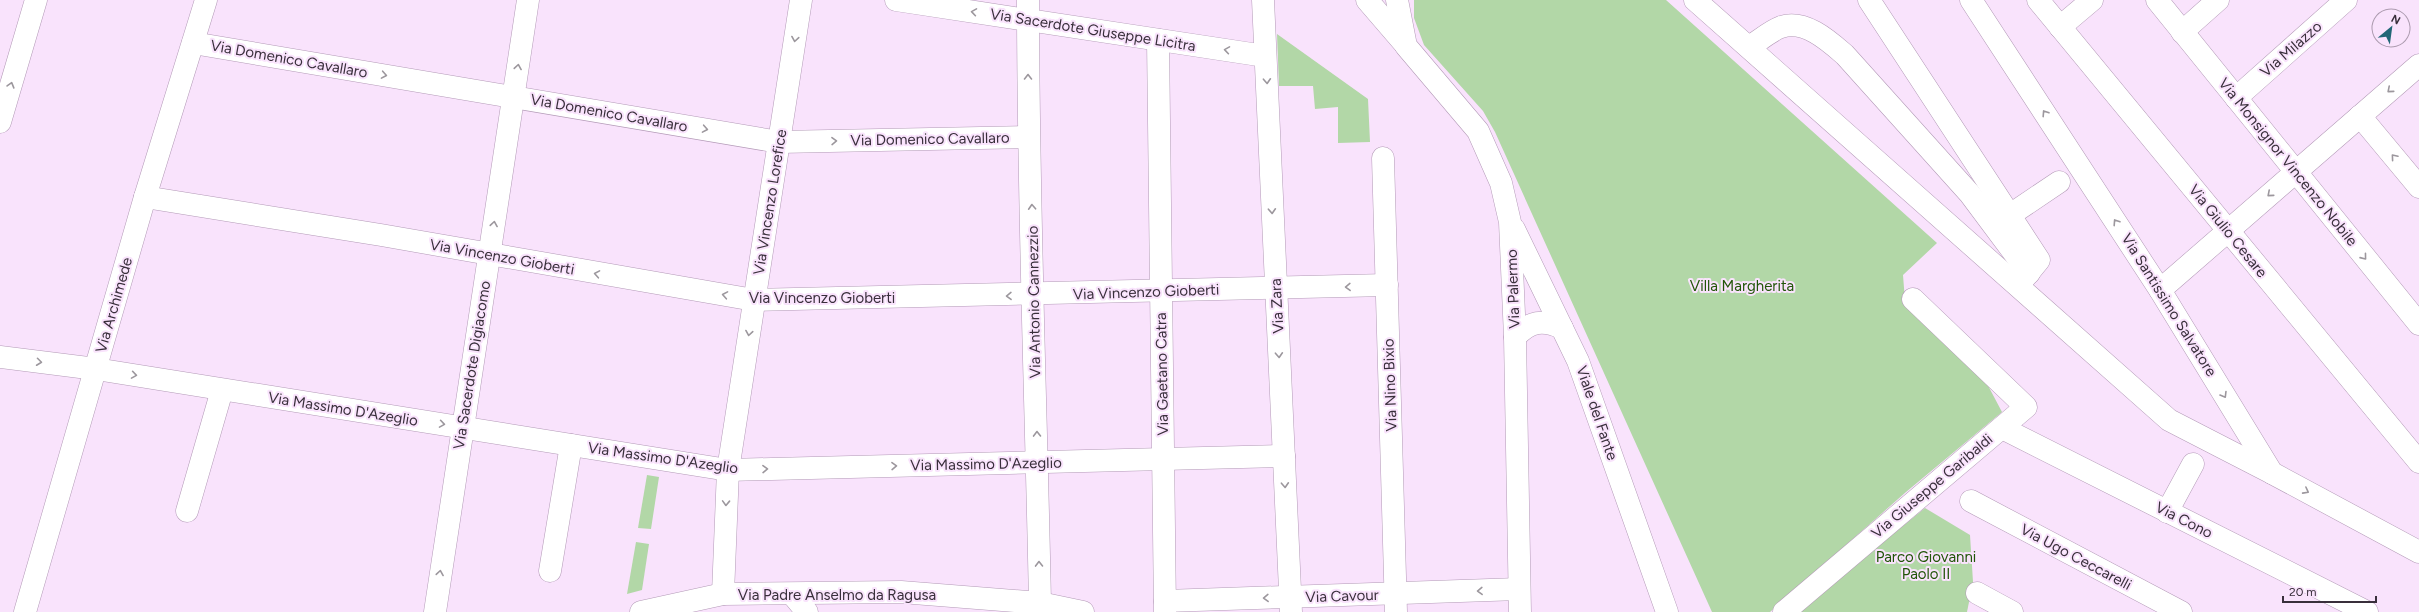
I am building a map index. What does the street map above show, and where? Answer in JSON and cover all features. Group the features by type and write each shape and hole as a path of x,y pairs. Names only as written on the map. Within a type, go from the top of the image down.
{"street":[{"path":"0,122 36,0"},
{"name":"Via Archimede","path":"25,612 145,197 206,0"},
{"name":"Via Sacerdote Digiacomo","path":"434,612 528,0"},
{"name":"Via Vincenzo Lorefice","path":"723,594 728,470 801,0"},
{"name":"Via Sacerdote Giuseppe Licitra","path":"896,0 1028,10 1158,40 1265,56"},
{"name":"Via Zara","path":"1263,0 1290,605"},
{"path":"1367,0 1406,46"},
{"name":"Via Palermo","path":"1397,0 1406,46 1478,131 1501,183 1510,222 1515,337 1520,612"},
{"path":"1695,0 2024,279 2169,420 2272,473 2419,552"},
{"path":"1869,0 2039,260 2024,279"},
{"name":"Via Santissimo Salvatore","path":"1971,0 2160,290 2272,473"},
{"name":"Via Giulio Cesare","path":"2038,0 2419,462"},
{"path":"2060,27 2092,0"},
{"name":"Via Monsignor Vincenzo Nobile","path":"2157,0 2419,324"},
{"path":"2182,32 2218,0"},
{"name":"Via Milazzo","path":"2236,98 2346,0"},
{"name":"Via Antonio Cannezzio","path":"1028,10 1028,137 1032,211 1040,603"},
{"path":"1744,43 1781,27 1799,27 1822,36 1845,55 1970,194 2024,279"},
{"name":"Via Gaetano Catra","path":"1158,40 1165,607"},
{"name":"Via Domenico Cavallaro","path":"193,43 779,142 1028,137"},
{"path":"2160,290 2419,65"},
{"path":"2360,116 2417,180"},
{"name":"Via Nino Bixio","path":"1383,158 1388,286 1396,603"},
{"path":"2010,215 2059,182"},
{"name":"Via Vincenzo Gioberti","path":"145,197 381,235 489,256 754,300 1388,286"},
{"name":"Viale del Fante","path":"1510,222 1578,361 1667,612"},
{"name":"Via Giuseppe Garibaldi","path":"1784,612 2026,407 1913,299"},
{"path":"1515,337 1524,328 1536,322 1550,322 1562,328"},
{"name":"Via Massimo D'Azeglio","path":"0,357 96,369 728,470 1284,456"},
{"path":"187,511 222,390"},
{"path":"2215,444 2243,425"},
{"name":"Via Cono","path":"2002,428 2367,612"},
{"path":"550,571 571,445"},
{"path":"2167,512 2193,464"},
{"name":"Via Ugo Ceccarelli","path":"1971,502 2181,612"},
{"name":"Via Cavour","path":"1165,607 1396,603 1519,589"},
{"name":"Via Padre Anselmo da Ragusa","path":"641,612 723,594 901,592 1040,603 1083,612"},
{"path":"1977,593 2012,612"},
{"path":"792,594 807,612"}],"green space":[{"name":"Villa Margherita","path":"1414,0 1666,0 1937,243 1903,275 1905,301 1984,378 2002,412 1906,492 1770,612 1712,612 1495,132 1483,111 1424,45 1414,18"},
{"path":"1277,34 1368,99 1370,142 1338,143 1338,107 1315,109 1313,86 1279,86"},
{"path":"647,475 659,477 651,529 638,528"},
{"name":"Parco Giovanni Paolo II","path":"1925,508 1970,535 1973,582 1967,612 1797,612"},
{"path":"636,542 649,544 642,590 627,594"}]}
